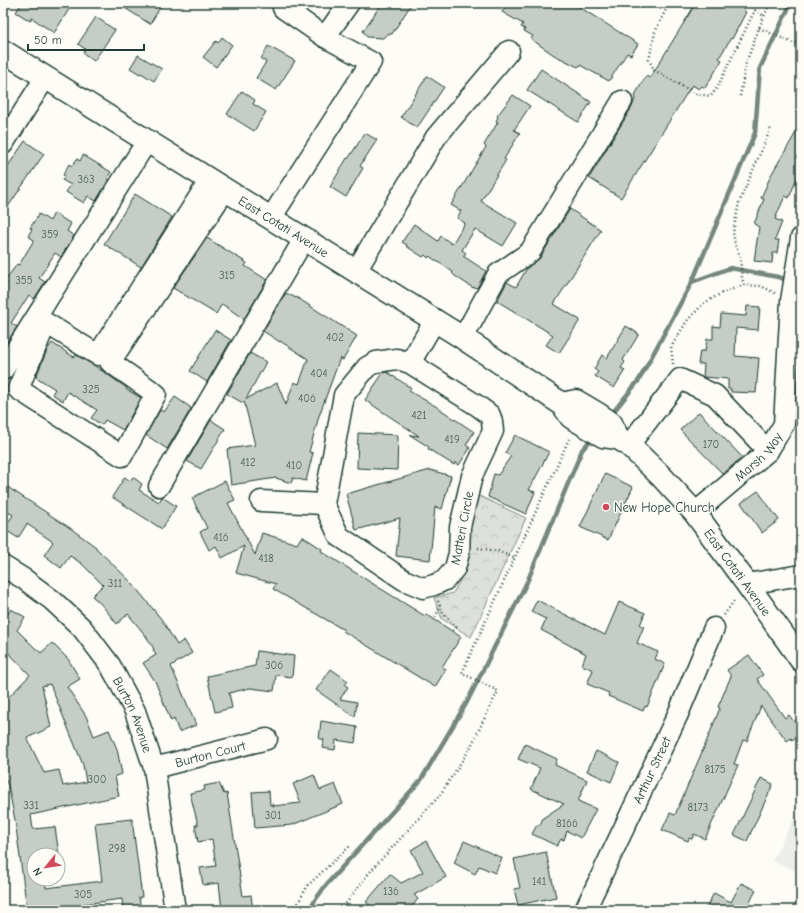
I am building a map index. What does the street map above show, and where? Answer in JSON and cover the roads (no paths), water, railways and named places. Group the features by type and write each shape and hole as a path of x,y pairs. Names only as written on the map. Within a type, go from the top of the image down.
{"main road":[{"name":"East Cotati Avenue","path":"3,51 463,338 562,404 571,417 593,420 603,436 624,441 661,476 695,513 801,660"}],"street":[{"path":"325,37 349,3"},
{"path":"271,218 371,62 325,37 283,8"},
{"path":"356,271 436,137 509,51"},
{"path":"3,144 45,78"},
{"path":"463,338 498,274 530,252 622,101"},
{"path":"3,370 147,141"},
{"path":"218,185 110,362 156,394 122,456 18,389 46,323 98,355 218,185"},
{"name":"Marsh Way","path":"695,513 768,451 784,424 791,302 801,238"},
{"path":"159,486 304,239"},
{"path":"410,363 435,320"},
{"name":"Matteri Circle","path":"398,359 410,363 490,415 493,431 472,476 460,527 459,553 455,568 445,580 422,588 404,580 339,536 324,504 344,395 367,367 376,362 398,359"},
{"path":"624,441 680,379 715,395 768,451"},
{"path":"261,501 324,504"},
{"name":"Burton Avenue","path":"3,566 24,579 52,600 77,624 110,665 135,711 154,768 175,910"},
{"path":"747,584 801,575"},
{"name":"Arthur Street","path":"585,910 678,714 714,628"},
{"name":"Burton Court","path":"154,768 267,739"}],"waterway":[{"path":"610,416 639,380 692,282 755,133 760,68 791,3"},
{"path":"692,282 730,268 778,277 790,281"},
{"path":"308,910 326,885 421,780 467,702 527,582 582,450 593,437"}],"place":[{"name":"New Hope Church","path":"606,507"}]}
